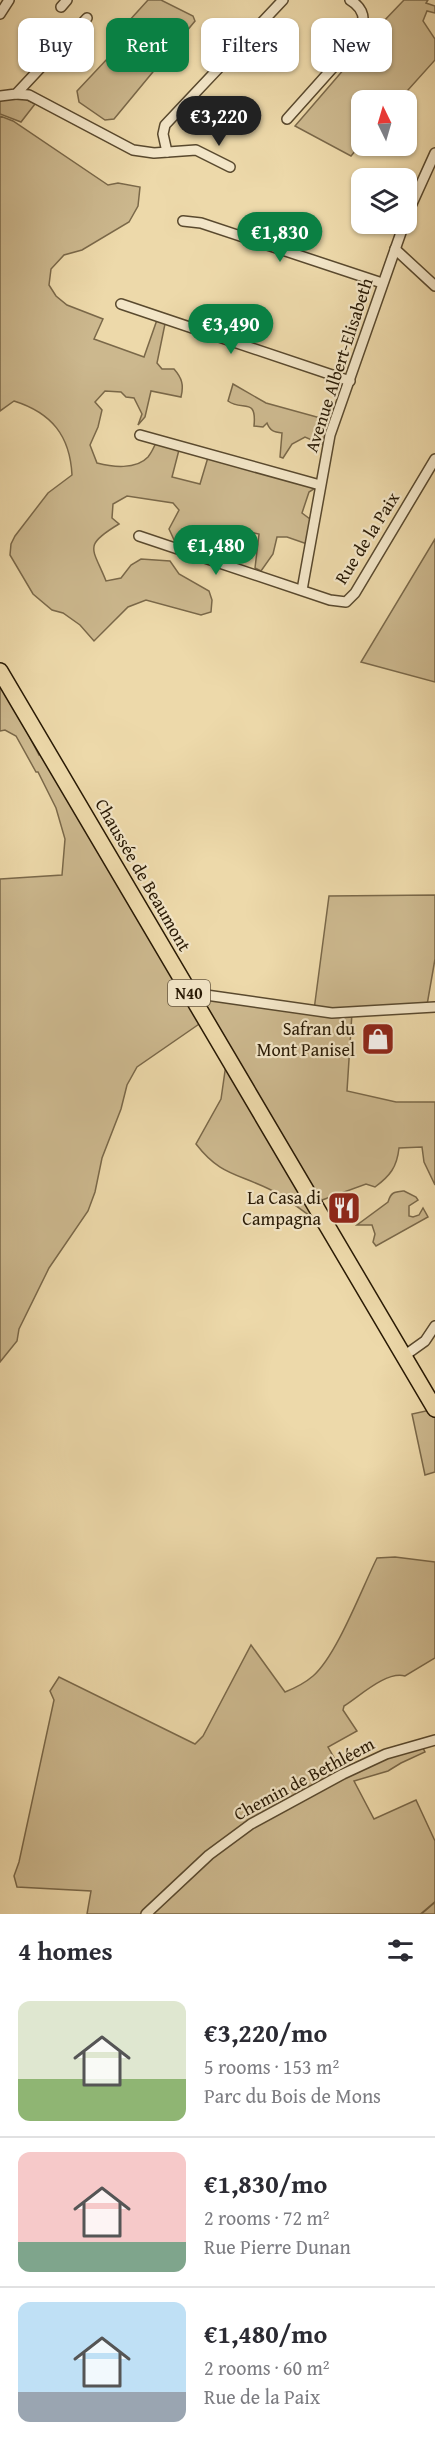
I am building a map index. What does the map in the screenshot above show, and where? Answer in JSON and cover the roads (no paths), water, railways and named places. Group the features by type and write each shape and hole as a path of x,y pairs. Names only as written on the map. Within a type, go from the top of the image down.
{"main road":[{"name":"Chaussée de Beaumont","path":"0,671 435,1409"}],"street":[{"path":"0,14 9,0"},
{"path":"167,152 163,134 165,125 283,0"},
{"path":"287,118 360,35 364,24 363,15 360,7 350,0"},
{"path":"16,94 37,72"},
{"path":"0,96 29,95 134,150 167,152 196,150 230,167"},
{"path":"417,193 435,153"},
{"path":"183,221 201,223 382,283"},
{"name":"Avenue Albert-Elisabeth","path":"302,590 330,435 400,234"},
{"path":"394,249 434,284"},
{"path":"121,304 350,381"},
{"path":"140,435 320,485"},
{"name":"Rue de la Paix","path":"139,536 330,600 346,602 355,593 435,459"},
{"path":"191,995 199,994 332,1013 435,1007"},
{"path":"404,1356 425,1341 435,1326"},
{"name":"Chemin de Bethléem","path":"146,1914 209,1855 251,1824 343,1774 386,1754 435,1740"}],"waterway":[{"path":"421,1914 435,1902"}],"place":[{"name":"Safran du Mont Panisel","path":"378,1039"},
{"name":"La Casa di Campagna","path":"344,1208"}]}
